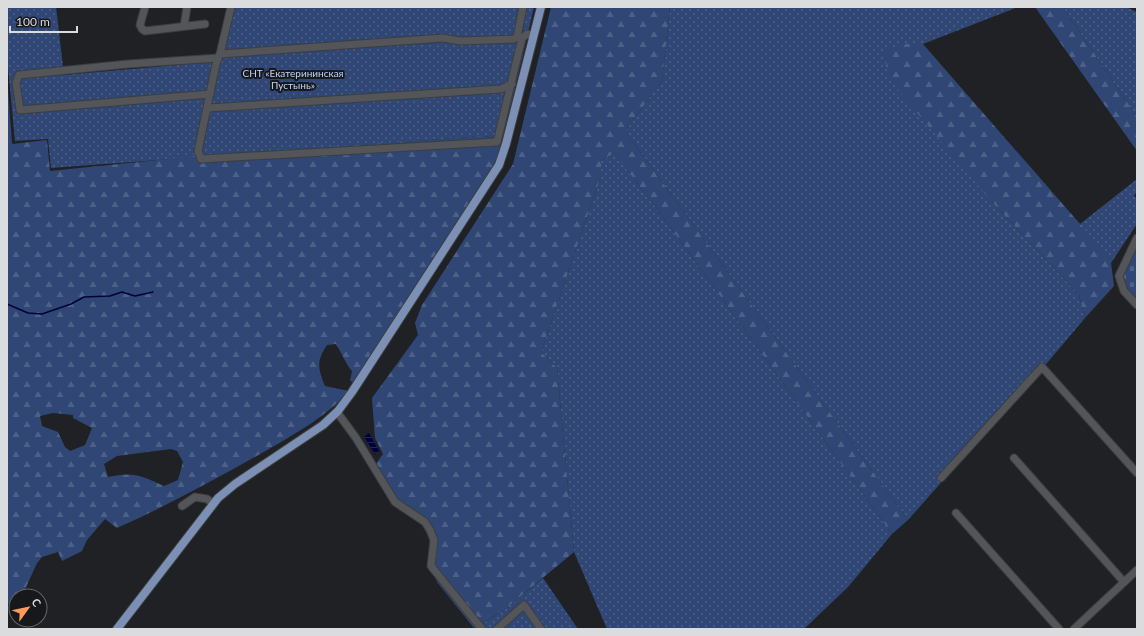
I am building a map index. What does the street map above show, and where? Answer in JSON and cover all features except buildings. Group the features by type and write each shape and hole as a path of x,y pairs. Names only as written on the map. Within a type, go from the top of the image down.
{"main road":[{"path":"118,629 214,504 235,484 312,433 337,412 488,184 503,156 541,7"}],"street":[{"path":"145,7 140,25 145,31 204,24"},
{"path":"184,26 187,7"},
{"path":"231,7 198,151 201,159 497,142 508,139"},
{"path":"497,142 512,84 520,37 522,7"},
{"path":"210,94 20,110 16,83 20,75 128,64 443,38 460,41 514,39 527,34 534,35"},
{"path":"208,108 501,89 512,84"},
{"path":"1137,238 1119,276 1124,291 1137,305"},
{"path":"941,478 1042,367 1137,473"},
{"path":"337,412 364,450 395,502 425,522 434,540 431,566 482,629"},
{"path":"1014,458 1124,582"},
{"path":"182,506 195,497 207,499 214,504"},
{"path":"956,513 1059,629"},
{"path":"1074,629 1137,570"},
{"path":"497,629 524,605 541,629"}],"green space":[{"name":"СНТ «Екатерининская Пустынь»","path":"7,7 56,7 64,75 222,61 230,7 534,7 503,139 484,136 51,168 48,139 15,141 7,57"},
{"path":"551,7 670,7 662,81 625,131 908,520 892,534 658,210 614,153 601,161 601,176 541,352 557,368 574,552 504,610 474,628 437,582 433,564 434,540 424,522 396,502 373,468 383,454 375,438 372,398 418,335 415,323 422,305 513,164"},
{"path":"670,7 1018,7 923,44 901,44 992,202 1079,295 1085,318 908,520 625,131 662,81"},
{"path":"1035,7 1063,7 1137,117 1137,151"},
{"path":"1063,7 1126,7 1137,12 1137,117"},
{"path":"901,44 923,44 1101,248 1111,263 1114,286 1085,318 1079,295 992,202 889,79 883,51"},
{"path":"7,74 12,144 47,140 50,171 188,157 484,136 503,139 500,159 354,382 350,381 352,371 347,365 336,344 327,345 323,351 319,365 325,386 349,391 340,401 330,410 297,433 172,502 117,528 105,519 87,540 82,551 62,561 58,552 42,557 37,563 26,588 8,588 8,604","holes":["53,413 73,415 73,418 92,428 85,445 70,451 65,447 58,432 42,426 40,416","171,449 177,451 183,462 178,480 164,486 131,475 124,474 108,477 104,464 117,456"]},
{"path":"614,153 658,210 892,534 848,587 804,629 607,629 574,552 557,368 541,352 601,176 601,161"},
{"path":"1137,179 1137,191 1134,196 1137,199 1137,224 1111,263 1080,224"},
{"path":"1137,247 1137,302 1123,288 1122,278"},
{"path":"543,578 578,629 480,629 478,626 504,610"}],"shaded area":[{"path":"369,433 379,451 375,454 364,437"}],"waterway":[{"path":"7,304 28,313 42,314 71,304 84,297 110,296 122,292 135,296 153,292"}]}
